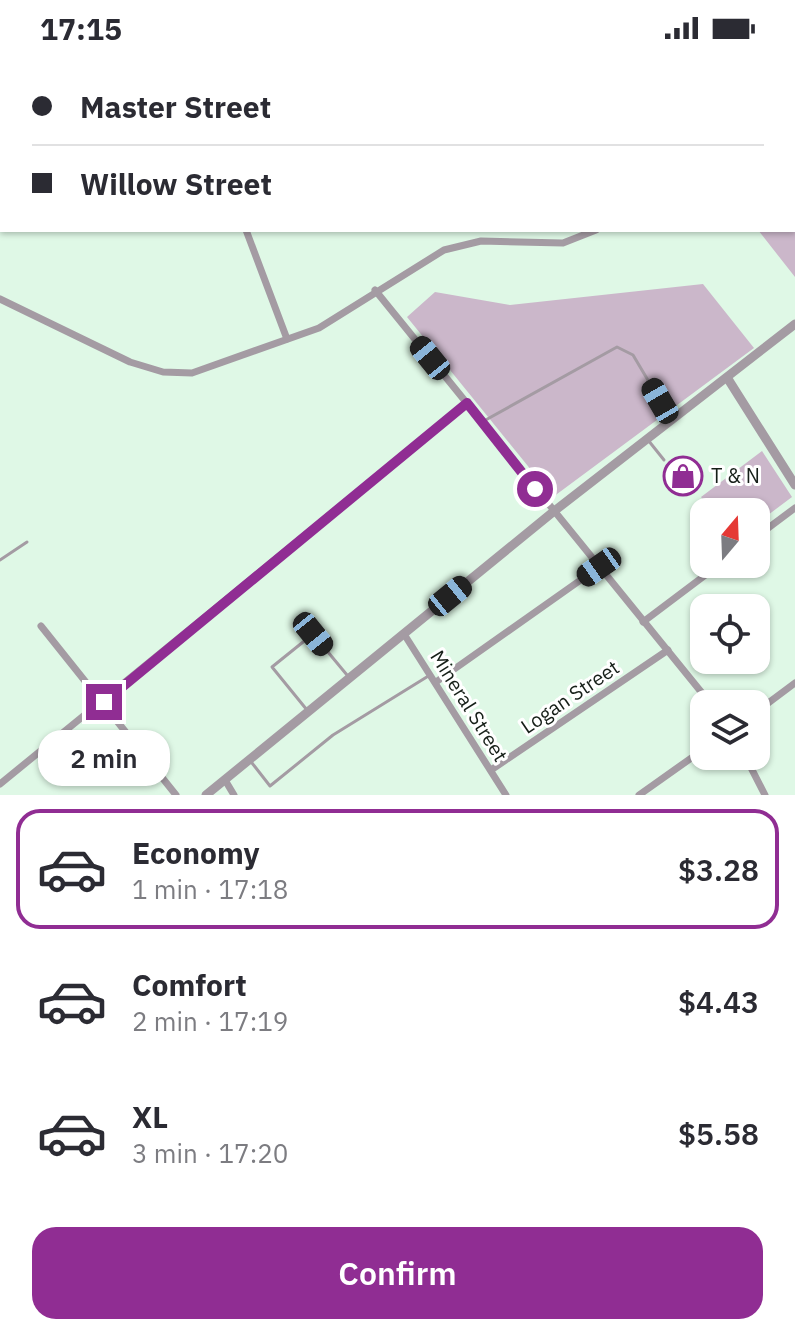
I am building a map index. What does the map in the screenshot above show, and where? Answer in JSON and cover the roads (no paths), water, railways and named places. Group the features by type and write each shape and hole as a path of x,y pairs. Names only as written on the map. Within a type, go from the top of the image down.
{"street":[{"path":"247,232 287,339"},
{"path":"0,299 130,362 163,372 206,370 337,318 424,259 463,244 563,243 591,232"},
{"path":"375,290 700,690"},
{"path":"206,795 553,512 795,324"},
{"path":"728,379 795,485"},
{"path":"0,784 467,403"},
{"path":"770,527 795,508"},
{"path":"433,679 599,567"},
{"path":"643,622 701,578"},
{"path":"41,626 176,795"},
{"name":"Mineral Street","path":"404,634 506,795"},
{"name":"Logan Street","path":"491,770 668,650"},
{"path":"770,702 795,683"},
{"path":"639,795 690,759"},
{"path":"752,770 765,795"},
{"path":"225,780 234,795"}],"lane":[{"path":"482,422 617,347 633,355 672,422"},
{"path":"648,440 664,460"},
{"path":"0,560 27,542"},
{"path":"308,712 272,667 313,634 349,678"},
{"path":"250,760 270,786 333,735 390,699 433,679"}],"place":[{"name":"T & N","path":"683,476"}]}
